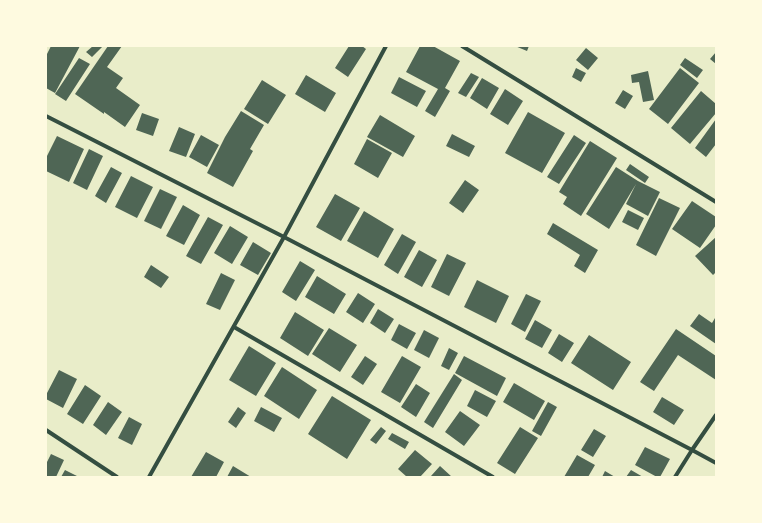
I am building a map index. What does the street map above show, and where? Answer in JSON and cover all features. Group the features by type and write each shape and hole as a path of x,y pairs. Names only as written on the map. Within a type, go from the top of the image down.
{"street":[{"path":"149,477 234,327 386,46"},
{"path":"462,46 716,202"},
{"path":"46,116 284,236 716,464"},
{"path":"234,327 493,477"},
{"path":"676,477 716,415"},
{"path":"46,430 117,477"}],"building":[{"path":"51,46 80,46 55,93 46,88 46,56"},
{"path":"93,46 103,46 92,57 86,52"},
{"path":"108,46 122,46 107,67 123,78 116,88 140,105 125,127 75,94"},
{"path":"349,46 362,46 366,49 348,77 335,68"},
{"path":"420,46 433,46 460,61 445,88 450,91 435,117 425,111 438,89 406,72"},
{"path":"515,46 529,46 527,51"},
{"path":"586,48 598,58 588,70 576,60"},
{"path":"716,52 716,64 710,59"},
{"path":"79,58 90,64 66,101 55,94"},
{"path":"685,58 703,70 697,78 680,65"},
{"path":"576,68 586,73 581,82 572,77"},
{"path":"680,68 699,83 668,124 649,109"},
{"path":"648,71 654,100 643,102 639,82 632,83 631,75"},
{"path":"471,73 479,77 466,97 458,93"},
{"path":"306,75 336,93 325,112 295,94"},
{"path":"399,77 426,91 417,107 391,93"},
{"path":"482,78 499,88 487,109 470,98"},
{"path":"262,80 286,95 268,124 244,109"},
{"path":"505,89 523,101 508,125 490,114"},
{"path":"623,90 633,96 625,109 615,103"},
{"path":"701,91 716,104 716,113 690,144 671,128"},
{"path":"241,111 264,125 250,149 253,151 233,187 207,173 225,137"},
{"path":"528,112 565,133 542,173 505,153"},
{"path":"142,113 159,119 153,136 136,130"},
{"path":"380,115 415,136 403,157 367,137"},
{"path":"716,119 716,144 706,157 695,148"},
{"path":"179,127 195,134 186,157 169,151"},
{"path":"452,134 475,146 469,157 446,146"},
{"path":"201,135 219,145 207,167 189,157"},
{"path":"574,135 586,143 559,184 547,177"},
{"path":"57,136 84,149 69,182 46,171 46,158"},
{"path":"367,139 392,153 378,178 354,164"},
{"path":"590,141 617,158 581,216 563,204 567,197 559,192"},
{"path":"89,149 103,156 87,190 73,183"},
{"path":"630,164 649,177 645,183 626,170"},
{"path":"111,167 122,173 106,203 95,196"},
{"path":"616,167 638,181 660,192 648,216 626,204 636,184 609,229 586,214"},
{"path":"131,176 153,187 137,218 115,207"},
{"path":"465,180 479,190 463,213 449,203"},
{"path":"160,189 177,197 161,229 144,221"},
{"path":"335,194 360,208 341,241 316,227"},
{"path":"659,198 680,208 656,256 636,245"},
{"path":"692,201 716,217 716,225 700,248 672,229"},
{"path":"183,205 200,215 184,245 166,236"},
{"path":"628,210 644,218 638,230 622,222"},
{"path":"364,211 394,229 378,258 347,241"},
{"path":"208,217 223,225 201,264 186,256"},
{"path":"553,223 598,250 585,273 574,266 580,255 547,234"},
{"path":"230,226 248,237 232,264 214,253"},
{"path":"402,234 416,242 398,274 384,265"},
{"path":"716,237 716,272 713,275 695,256"},
{"path":"253,242 271,253 258,275 240,265"},
{"path":"419,250 437,260 422,287 404,277"},
{"path":"447,254 466,263 449,296 431,287"},
{"path":"300,261 315,270 296,301 282,292"},
{"path":"151,265 169,277 161,288 144,277"},
{"path":"221,273 235,280 220,310 206,304"},
{"path":"317,276 346,294 334,314 305,297"},
{"path":"477,280 509,296 496,323 464,307"},
{"path":"358,293 375,304 363,323 346,312"},
{"path":"526,294 541,301 525,332 511,324"},
{"path":"378,309 394,319 385,333 370,323"},
{"path":"295,312 324,330 308,356 280,338"},
{"path":"699,314 712,323 716,318 716,344 690,326"},
{"path":"535,320 552,330 542,348 525,339"},
{"path":"399,324 416,333 407,349 391,340"},
{"path":"329,328 357,345 340,372 312,354"},
{"path":"676,329 716,356 716,380 678,355 654,391 640,382"},
{"path":"424,330 439,338 429,358 414,350"},
{"path":"559,334 574,343 562,362 548,353"},
{"path":"589,335 631,362 613,390 571,363"},
{"path":"249,346 276,363 256,396 229,380"},
{"path":"449,348 458,353 449,370 441,366"},
{"path":"365,356 377,364 363,385 351,377"},
{"path":"402,356 421,367 400,403 381,392"},
{"path":"464,356 506,378 497,396 455,373"},
{"path":"282,367 317,390 299,419 264,396"},
{"path":"59,370 77,379 63,408 46,399 46,395"},
{"path":"454,374 462,380 433,428 424,422"},
{"path":"514,383 545,401 534,420 503,402"},
{"path":"416,384 430,393 416,417 401,407"},
{"path":"85,385 101,396 83,424 67,414"},
{"path":"475,390 496,401 487,417 467,406"},
{"path":"332,396 371,420 347,459 308,434"},
{"path":"662,397 684,410 674,425 653,412"},
{"path":"108,402 122,412 106,435 93,425"},
{"path":"548,402 557,407 541,436 532,431"},
{"path":"238,407 246,413 236,428 228,422"},
{"path":"261,407 282,418 274,432 254,421"},
{"path":"460,411 480,425 464,446 445,432"},
{"path":"129,417 142,424 132,445 118,438"},
{"path":"381,427 386,431 376,444 370,440"},
{"path":"520,427 538,438 515,474 497,463"},
{"path":"594,429 606,436 593,457 581,450"},
{"path":"392,433 409,442 405,449 388,439"},
{"path":"645,447 670,459 660,477 657,477 635,465"},
{"path":"415,450 432,464 420,477 407,477 398,469"},
{"path":"206,452 224,462 216,477 191,477"},
{"path":"51,454 64,460 56,477 46,477 46,464"},
{"path":"577,455 595,465 588,477 564,477"},
{"path":"233,466 251,477 227,477"},
{"path":"440,466 452,477 432,477 431,476"},
{"path":"65,470 79,477 61,477"},
{"path":"631,470 643,477 626,477"},
{"path":"605,471 615,477 602,477"}]}
